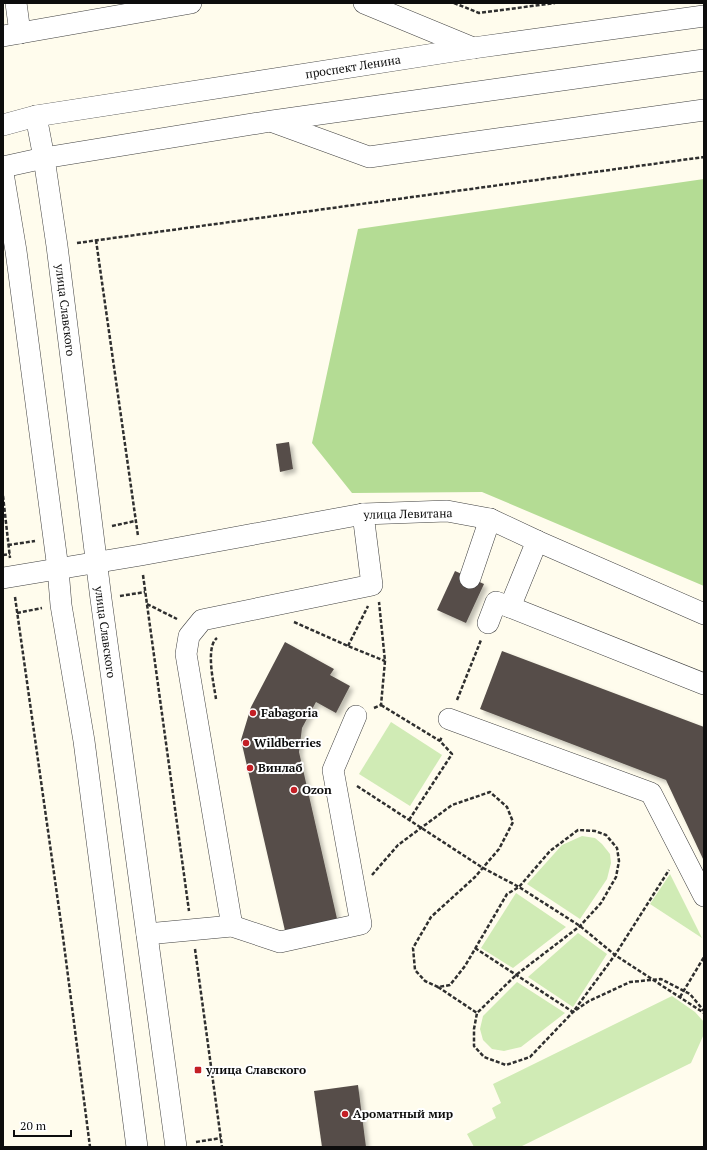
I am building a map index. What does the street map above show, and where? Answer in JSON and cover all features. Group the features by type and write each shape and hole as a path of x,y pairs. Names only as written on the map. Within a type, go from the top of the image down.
{"street":[{"path":"16,3 11,34 191,3"},
{"path":"364,3 473,48"},
{"name":"проспект Ленина","path":"3,125 36,116 473,48 704,16"},
{"path":"3,167 44,158 271,121 704,60"},
{"path":"271,121 369,157 704,110"},
{"name":"улица Славского","path":"36,116 57,246 96,563 176,1147"},
{"path":"3,173 17,258 58,569 61,605 84,741 137,1147"},
{"name":"улица Левитана","path":"8,577 141,556 363,514 447,511 490,519 704,614"},
{"path":"232,926 186,654 189,636 202,620 373,595 363,514"},
{"path":"470,578 490,519"},
{"path":"510,607 537,541"},
{"path":"488,623 496,602 704,684"},
{"path":"147,934 232,926 280,942 361,924 332,770 356,716"},
{"path":"449,720 652,792 704,896"}],"path":[{"path":"454,3 479,13 555,3"},
{"path":"57,246 704,157"},
{"path":"96,240 222,1147"},
{"path":"3,496 10,554 8,577 63,937 90,1147"},
{"path":"3,555 10,554"},
{"path":"373,595 380,604 385,661 381,704"},
{"path":"373,595 380,604"},
{"path":"348,646 373,595"},
{"path":"291,621 385,661"},
{"path":"216,706 210,652 214,640 220,636"},
{"path":"356,716 381,704"},
{"path":"381,704 440,741"},
{"path":"332,770 483,868 519,887 580,926 615,955 704,1012"},
{"path":"355,894 398,845 452,805 490,792 507,806 513,822 499,849 475,878 431,916 413,948 415,970 426,981 438,987 477,1013"},
{"path":"438,987 450,984 465,966 507,894 519,887 550,851 578,830 595,831 606,835 617,848 619,861 616,877 602,903 580,926 516,975 477,1013 474,1028 474,1046 484,1057 506,1065 530,1058 573,1012 615,955 673,864"},
{"path":"475,948 573,1012"},
{"path":"680,997 704,957"},
{"path":"573,1012 589,1001 630,982 661,979 690,994 704,1012"}],"green space":[{"path":"704,179 704,586 482,492 352,493 312,443 358,229"},
{"path":"391,722 442,755 410,806 359,774"},
{"path":"582,836 595,838 602,844 610,854 611,863 607,879 580,919 527,884 562,845"},
{"path":"670,874 702,938 650,904"},
{"path":"516,893 566,927 513,968 481,948"},
{"path":"578,933 607,954 573,1007 528,977"},
{"path":"517,982 565,1013 521,1047 504,1051 492,1049 483,1040 480,1029 483,1016"},
{"path":"672,996 695,1012 704,1022 704,1034 691,1063 520,1147 474,1147 467,1134 496,1118 492,1108 501,1103 493,1084"}],"building":[{"path":"289,442 293,469 280,472 276,444"},
{"path":"455,571 484,584 466,623 437,610"},
{"path":"285,642 334,669 330,675 350,686 336,713 316,702 302,728 299,752 338,923 286,935 241,740 251,707"},
{"path":"502,651 704,727 704,861 666,780 480,709"},
{"path":"358,1085 366,1147 322,1147 314,1091"}],"place":[{"name":"Fabagoria","path":"253,713"},
{"name":"Wildberries","path":"246,743"},
{"name":"Винлаб","path":"250,768"},
{"name":"Ozon","path":"294,790"},
{"name":"улица Славского","path":"198,1070"},
{"name":"Ароматный мир","path":"345,1114"}]}
